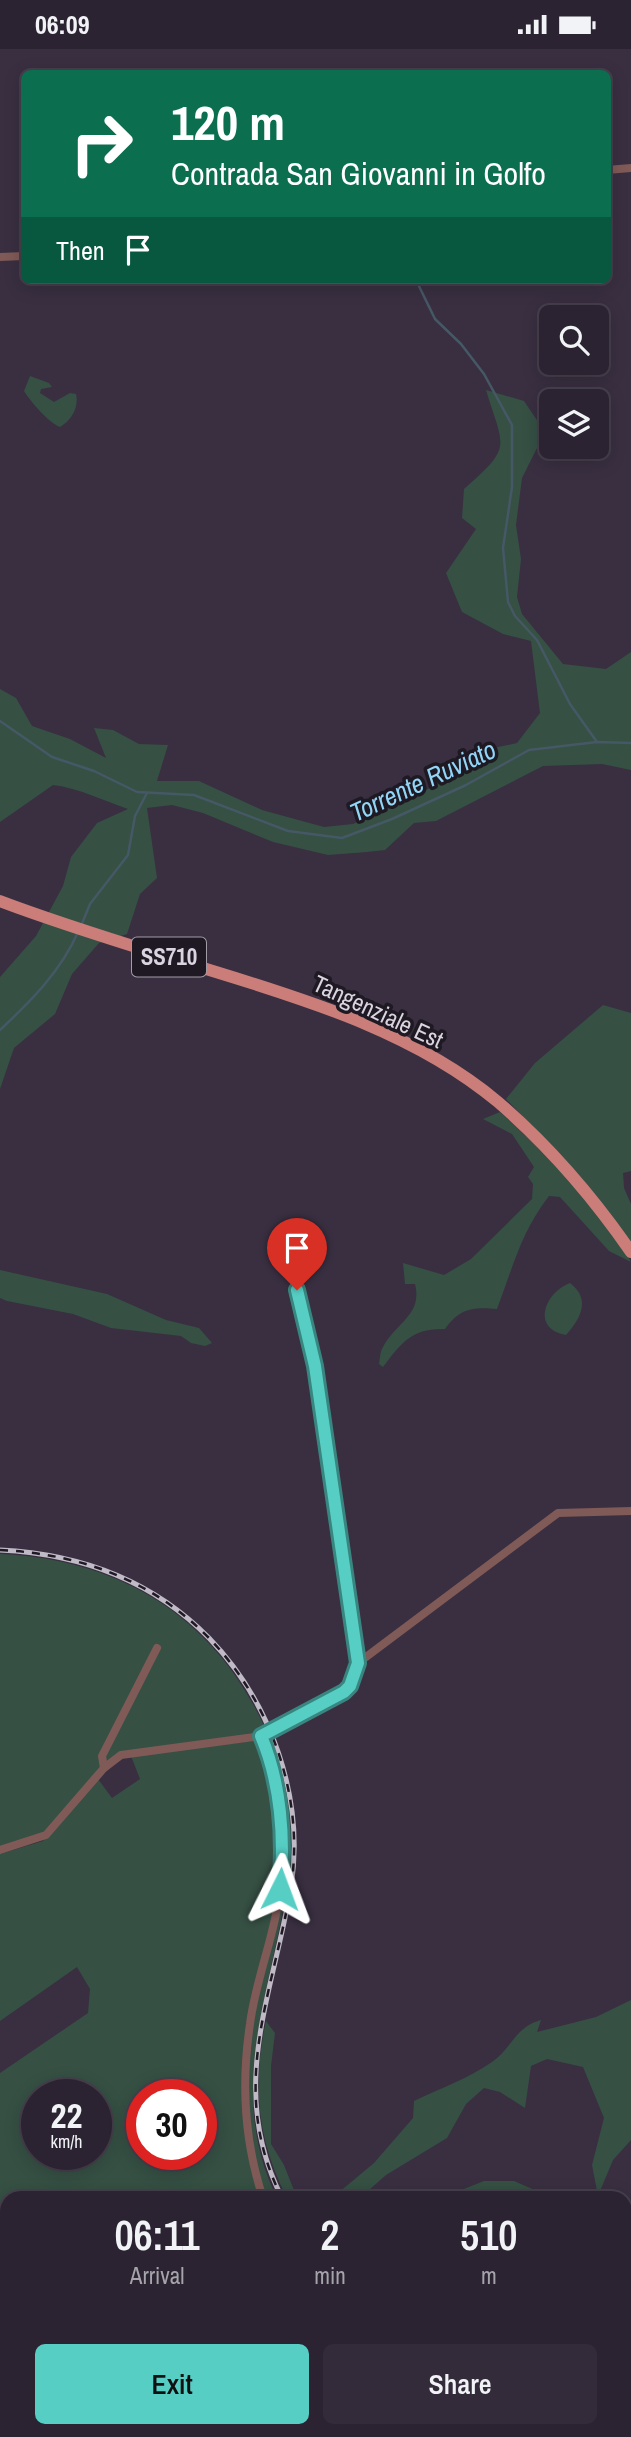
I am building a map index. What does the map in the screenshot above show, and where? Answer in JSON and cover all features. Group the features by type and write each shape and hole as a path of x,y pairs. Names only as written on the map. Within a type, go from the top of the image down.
{"main road":[{"name":"Tangenziale Est","path":"0,901 338,1011 434,1059 496,1101 580,1184 631,1252"}],"street":[{"path":"611,170 631,168"},
{"path":"0,257 21,256"},
{"path":"0,1850 46,1835 104,1768 121,1755 261,1736 344,1692 350,1686 358,1663 315,1366 297,1290"},
{"path":"358,1663 558,1513 631,1511"},
{"path":"104,1768 102,1756 158,1648"},
{"path":"261,1736 271,1762 281,1831 278,1904 250,2022 246,2057 245,2123 261,2191"}],"green space":[{"path":"30,376 49,383 52,387 41,389 40,393 54,402 70,393 76,394 74,413 60,427 35,406 24,391"},
{"path":"486,390 524,401 539,423 539,444 522,478 516,525 521,559 517,597 522,614 563,664 606,669 631,652 631,770 602,764 543,766 436,821 414,823 385,850 367,852 328,855 273,842 203,813 172,805 147,808 157,878 140,894 127,934 99,943 72,974 55,1014 14,1048 0,1089 0,977 36,936 63,886 71,857 97,823 128,809 82,792 53,785 0,822 0,689 16,698 32,726 70,739 106,758 94,728 113,730 139,744 168,745 157,781 199,781 262,810 324,827 353,824 473,768 489,749 517,743 540,713 531,641 503,634 462,612 446,573 476,529 462,518 464,489 491,464 497,454 500,436"},
{"path":"603,1005 631,1013 631,1171 623,1173 624,1188 631,1204 631,1243 584,1181 506,1099 535,1063"},
{"path":"500,1112 554,1163 589,1201 631,1262 609,1251 560,1197 549,1196 524,1237 497,1309 468,1310 456,1317 445,1329 416,1334 396,1350 383,1367 379,1364 382,1349 415,1304 415,1284 405,1284 403,1263 444,1275 471,1259 532,1199 533,1184 528,1177 534,1167 512,1134 483,1119"},
{"path":"0,1270 107,1294 166,1320 199,1328 212,1343 205,1346 191,1343 181,1336 111,1328 73,1314 7,1301 0,1298"},
{"path":"570,1283 580,1295 582,1309 566,1335 548,1326 545,1310 553,1295"},
{"path":"0,1554 44,1558 86,1568 125,1583 160,1603 193,1627 221,1657 246,1692 267,1732 118,1754 45,1833 0,1847"},
{"path":"269,1739 287,1795 290,1851 283,1908 260,2023 253,2081 257,2139 275,2191 0,2191 0,2073 88,2013 90,1989 77,1967 0,2021 0,1854 43,1841 98,1779 112,1798 140,1779 131,1756"},
{"path":"631,2000 631,2140 613,2160 600,2191 597,2191 592,2165 604,2118 583,2067 547,2059 531,2066 525,2108 500,2092 484,2088 466,2104 447,2138 386,2175 368,2191 340,2191 374,2163 413,2118 414,2101 483,2068 532,2023 541,2020 537,2032 596,2017"},
{"path":"266,2021 275,2033 271,2066 271,2144 284,2165 294,2191 284,2191 263,2133 259,2090"},
{"path":"484,2181 514,2181 537,2191 462,2191"}],"waterway":[{"path":"418,284 435,319 461,344 484,374 512,425 512,487 503,548 508,602 515,616 537,640 570,704 597,742"},
{"name":"Torrente Ruviato","path":"0,721 52,757 94,771 137,792 194,795 288,831 342,838 392,819 466,785 529,750 597,742 631,743"},
{"path":"81,926 90,904 128,855 135,816 147,793"},
{"path":"0,1030 34,997 54,972 78,932"}],"railway":[{"path":"0,1550 59,1557 87,1564 114,1574 164,1600 209,1638 231,1663 266,1721 288,1786 294,1853 291,1887 265,2005 256,2081 258,2119 266,2158 279,2191"}],"route":[{"path":"280,1889 281,1831 271,1762 261,1736 272,1733 344,1692 350,1686 358,1663 323,1413 297,1290"}]}
